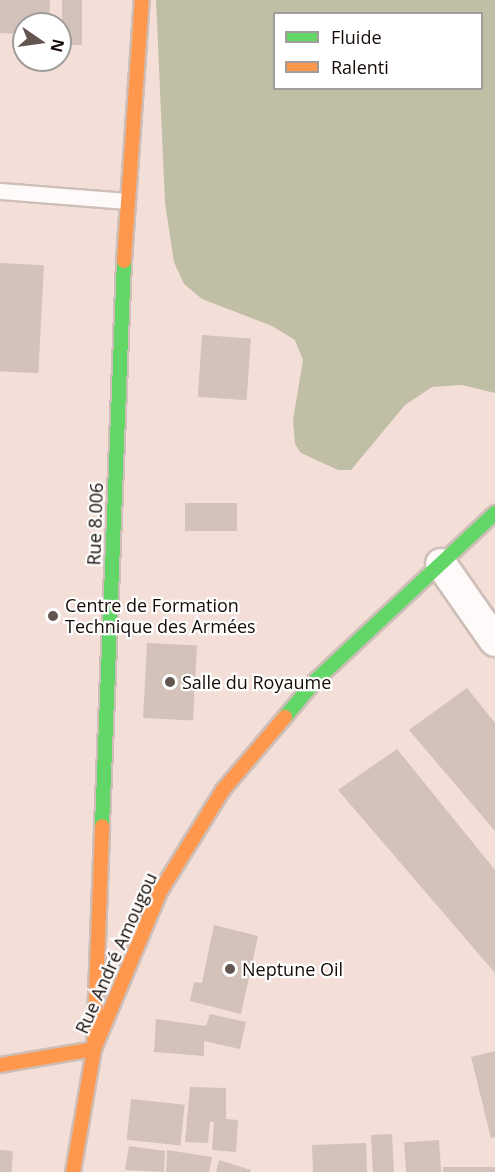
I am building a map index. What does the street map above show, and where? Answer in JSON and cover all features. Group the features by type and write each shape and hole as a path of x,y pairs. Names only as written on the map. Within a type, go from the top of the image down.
{"street":[{"name":"Rue 8.006","path":"94,1049 126,201 142,0"},
{"name":"Rue André Amougou","path":"73,1172 94,1049 160,890 223,790 316,681 495,513"},
{"path":"441,564 495,641"},
{"path":"0,1065 94,1049"}],"lane":[{"path":"0,190 126,201"}],"shaded area":[{"path":"156,0 495,0 495,393 462,385 432,387 405,405 351,470 338,470 301,453 295,444 293,420 303,360 295,340 272,326 202,299 184,284 174,262 165,203"}],"building":[{"path":"0,0 50,0 50,12 12,12 12,34 0,33"},
{"path":"62,0 82,0 82,45 72,45 72,12 62,12"},
{"path":"0,263 44,265 38,373 0,371"},
{"path":"202,335 251,338 247,400 198,397"},
{"path":"185,503 237,503 237,531 185,531"},
{"name":"Salle du Royaume","path":"147,643 197,646 193,721 143,718"},
{"path":"467,688 495,723 495,831 409,730"},
{"path":"397,749 495,870 495,973 338,790"},
{"path":"214,925 258,936 241,1014 190,1001 194,982 202,983"},
{"path":"210,1014 246,1022 240,1049 204,1041 204,1056 154,1052 156,1019 206,1026"},
{"path":"495,1051 495,1137 491,1138 471,1057"},
{"path":"190,1087 226,1088 226,1119 238,1120 236,1152 212,1150 214,1122 210,1122 208,1143 185,1142"},
{"path":"131,1099 185,1105 180,1145 127,1140"},
{"path":"392,1134 394,1172 373,1172 371,1135"},
{"path":"439,1140 441,1172 406,1172 404,1142"},
{"path":"366,1143 367,1172 313,1172 312,1145"},
{"path":"129,1146 165,1151 164,1172 125,1170"},
{"path":"0,1150 13,1151 11,1172 0,1172"},
{"path":"167,1150 212,1157 209,1172 166,1172"},
{"path":"219,1160 251,1170 250,1172 216,1172"},
{"path":"443,1167 495,1167 495,1172 443,1172"}],"traffic: fast":[{"path":"102,826 124,261"},
{"path":"285,717 316,680 495,513"}],"traffic: slow":[{"path":"124,261 142,0"},
{"path":"73,1172 94,1049 161,890 223,790 285,717"},
{"path":"0,1065 94,1049 102,826"}],"place":[{"name":"Centre de Formation Technique des Armées","path":"53,616"},
{"name":"Salle du Royaume","path":"170,682"},
{"name":"Neptune Oil","path":"230,969"}]}
